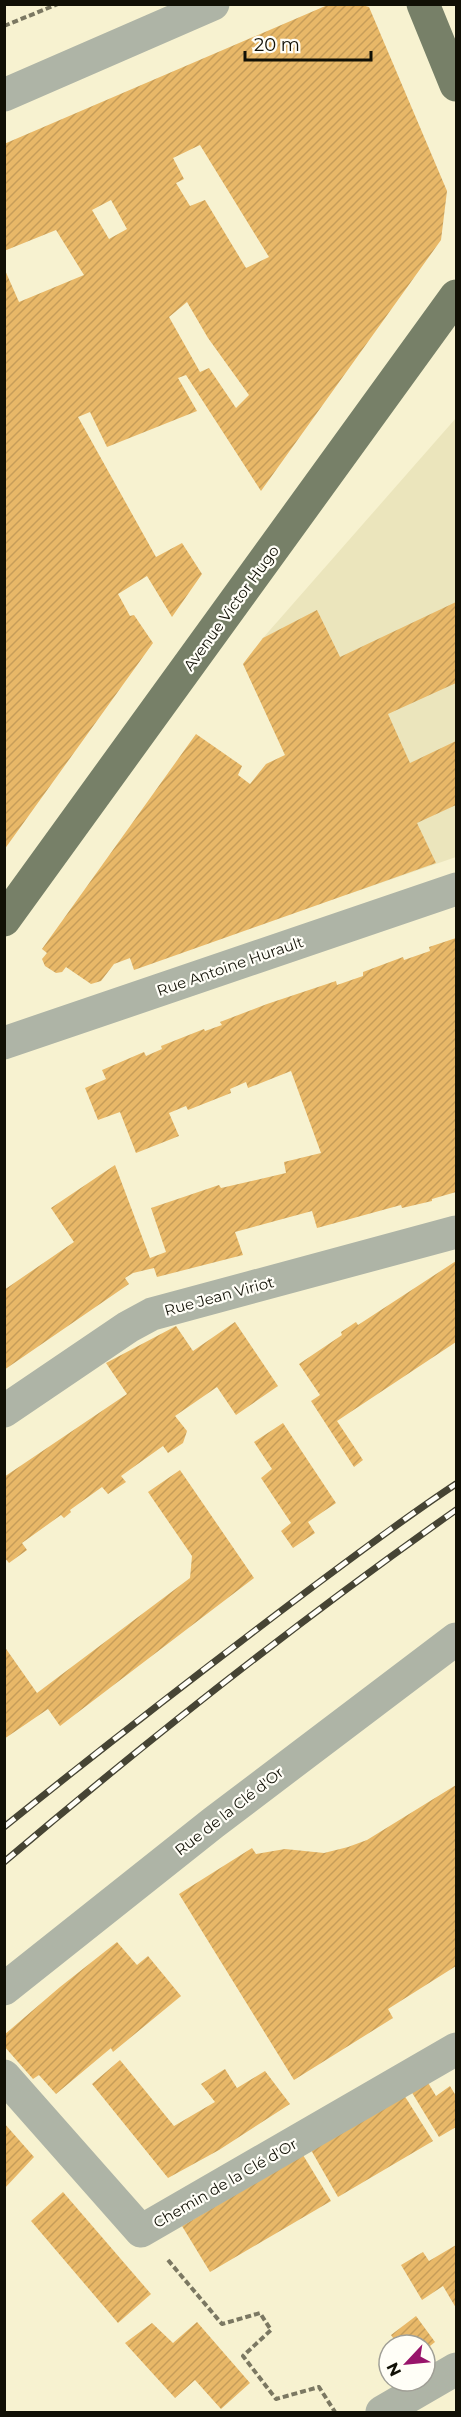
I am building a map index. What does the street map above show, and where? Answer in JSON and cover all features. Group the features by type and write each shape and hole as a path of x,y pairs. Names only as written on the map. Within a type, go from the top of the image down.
{"main road":[{"path":"423,4 456,86"},
{"name":"Avenue Victor Hugo","path":"4,920 456,296"}],"street":[{"path":"4,95 213,4"},
{"name":"Rue Antoine Hurault","path":"4,1043 456,889"},
{"name":"Rue Jean Viriot","path":"4,1411 128,1327 152,1314 456,1232"},
{"name":"Rue de la Clé d'Or","path":"4,1989 213,1823 456,1639"},
{"name":"Chemin de la Clé d'Or","path":"4,2076 141,2231 456,2049"},
{"path":"395,2409 456,2369"}],"path":[{"path":"4,26 58,4"},
{"path":"185,2280 222,2324 260,2313 271,2330 243,2356 276,2399 319,2387 335,2412"}],"shaded area":[{"path":"456,418 456,857 349,894 243,664 263,638"}],"building":[{"path":"330,4 358,4 369,7 447,191 441,240 261,491 186,375 178,378 197,411 107,447 90,412 78,417 156,557 182,543 202,574 172,617 147,576 118,594 130,616 134,615 153,643 4,850 4,268 19,302 84,275 56,230 4,251 4,144","holes":["200,145 269,257 246,268 205,200 190,206 176,183 184,179 173,158","111,200 127,229 109,239 92,210","187,302 208,338 249,395 236,408 209,368 200,372 169,317"]},
{"path":"456,602 456,683 388,714 410,763 456,741 456,805 417,823 436,863 134,970 130,958 114,964 101,981 91,984 66,967 62,972 56,973 45,966 42,959 47,953 42,949 196,734 242,766 238,775 250,784 266,764 285,755 243,664 263,638 317,610 340,657"},
{"path":"456,938 456,1192 432,1199 432,1201 402,1208 401,1205 317,1228 312,1211 235,1232 243,1255 157,1277 154,1268 133,1273 125,1278 129,1284 4,1370 4,1290 74,1242 51,1208 115,1165 150,1258 166,1252 151,1208 219,1185 221,1188 286,1173 284,1162 321,1153 291,1071 248,1088 246,1082 230,1089 231,1093 188,1110 186,1106 169,1113 179,1136 136,1153 120,1112 98,1120 85,1088 106,1079 102,1070 144,1052 146,1056 162,1049 161,1046 204,1029 205,1031 222,1025 220,1022 267,1004 336,981 337,985 363,976 363,972 403,957 404,960 430,951 429,947"},
{"path":"456,1261 456,1342 337,1421 363,1460 354,1467 311,1401 320,1395 299,1364 342,1335 341,1332 356,1322 358,1325"},
{"path":"235,1322 278,1386 236,1415 217,1387 175,1416 187,1431 183,1443 168,1453 163,1446 121,1476 126,1482 108,1494 102,1487 70,1510 71,1512 64,1518 61,1515 22,1543 27,1550 9,1563 4,1557 4,1477 127,1394 106,1363 176,1326 193,1351"},
{"path":"283,1423 336,1503 308,1522 315,1533 293,1548 281,1531 291,1523 261,1478 272,1469 254,1442"},
{"path":"180,1470 254,1578 60,1726 48,1709 4,1739 4,1646 37,1693 190,1578 192,1556 148,1492"},
{"path":"456,1785 456,1966 388,2009 393,2018 294,2080 179,1894 252,1848 256,1854 285,1849 324,1853 367,1840"},
{"path":"117,1942 137,1965 148,1956 181,1996 113,2052 111,2048 56,2094 39,2075 33,2079 4,2046 4,2035"},
{"path":"120,2060 174,2126 215,2102 201,2084 225,2069 237,2088 265,2071 290,2104 219,2150 168,2178 92,2084"},
{"path":"427,2081 436,2096 450,2086 456,2096 456,2127 439,2137 411,2091"},
{"path":"404,2095 433,2141 338,2197 311,2150"},
{"path":"4,2123 34,2157 4,2189"},
{"path":"303,2155 331,2201 210,2272 182,2226"},
{"path":"63,2192 151,2294 118,2323 31,2221"},
{"path":"456,2245 456,2308 443,2286 422,2300 401,2265 423,2252 429,2261"},
{"path":"416,2316 428,2333 394,2333"},
{"path":"197,2322 250,2383 221,2409 195,2380 175,2398 125,2343 152,2323 173,2343"}],"railway":[{"path":"4,1827 264,1624 378,1538 456,1484"},
{"path":"4,1862 226,1681 340,1594 456,1510"}]}
